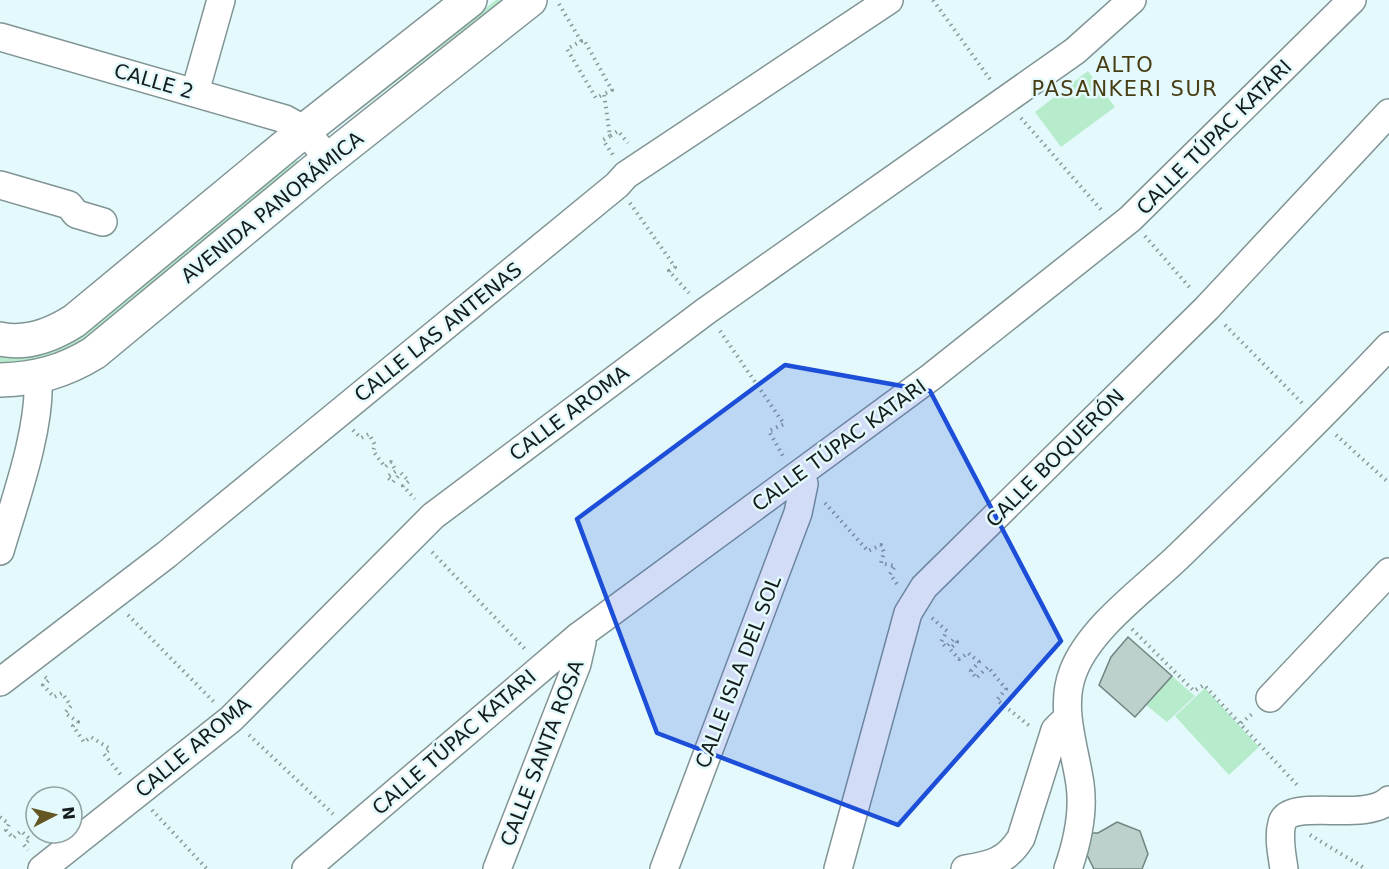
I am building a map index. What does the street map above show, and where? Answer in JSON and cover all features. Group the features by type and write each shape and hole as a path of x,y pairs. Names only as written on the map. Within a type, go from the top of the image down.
{"main road":[{"name":"AVENIDA PANORÁMICA","path":"0,339 26,340 45,336 74,321 305,130 470,0"},
{"name":"AVENIDA PANORÁMICA","path":"0,380 38,378 76,363 110,341 328,159 545,2"}],"street":[{"path":"195,92 221,0"},
{"name":"CALLE LAS ANTENAS","path":"0,682 166,555 591,208 626,175 645,165 889,0"},
{"name":"CALLE AROMA","path":"39,856 137,794 231,719 433,516 706,310 1075,51 1132,0"},
{"name":"CALLE TÚPAC KATARI","path":"306,869 579,636 800,481 1130,219 1353,0"},
{"name":"CALLE 2","path":"0,37 285,119 305,130"},
{"name":"CALLE BOQUERÓN","path":"838,869 908,613 924,587 1207,308 1389,113"},
{"path":"305,130 328,159"},
{"path":"0,186 69,205 76,214 103,222"},
{"path":"1068,869 1076,846 1081,786 1068,722 1068,693 1072,674 1082,651 1117,614 1319,420 1389,346"},
{"path":"0,551 21,477 39,399 38,378"},
{"name":"CALLE ISLA DEL SOL","path":"664,869 798,513 800,481"},
{"path":"1270,698 1389,572"},
{"name":"CALLE SANTA ROSA","path":"497,869 577,664 582,642 579,636"},
{"path":"965,869 993,864 1014,850 1021,838 1050,742 1057,727 1068,722"},
{"path":"1284,869 1280,831 1283,819 1294,810 1361,812 1374,809 1389,800"}],"path":[{"path":"545,2 581,41 584,40 612,90 596,98 567,49 581,41"},
{"path":"604,94 610,136 618,131 645,165"},
{"path":"1130,219 1207,308 1319,420 1389,483"},
{"path":"337,414 361,438 369,435 375,445 373,451 385,466 391,462 396,471 387,477 393,482 401,473 409,481 402,486 420,506 432,497 436,502 428,509 433,516"},
{"path":"800,481 868,550 881,545 884,552 881,563 895,566 890,574 902,593 946,631 941,642 946,647 954,639 957,642 950,649 959,658 968,653 979,663 970,671 976,678 988,667 1006,690 997,700 1050,742"},
{"path":"414,534 542,666"},
{"path":"1117,614 1194,691 1204,686 1264,746 1320,811"},
{"path":"25,663 49,680 43,686 54,697 62,693 71,706 65,712 78,722 73,726 84,742 91,737 110,749 104,754 137,794 207,869"},
{"path":"0,817 9,824 6,830 13,838 21,831 30,839 24,845 29,851 39,856"},
{"path":"1283,819 1366,869"}],"highlighted area":[{"path":"785,365 930,391 1061,641 898,825 657,733 577,519"}],"green space":[{"path":"496,0 502,0 343,123 344,120"},
{"path":"1088,71 1115,107 1061,147 1035,112"},
{"path":"296,158 298,163 89,338 47,358 0,363 0,355"},
{"path":"1172,676 1195,696 1167,722 1146,705"},
{"path":"1205,688 1259,747 1229,775 1175,716"}],"building":[{"path":"1128,637 1172,676 1135,717 1099,685 1111,657"},
{"path":"1117,822 1140,831 1148,854 1142,869 1094,869 1080,841 1083,833 1098,833"}],"district":[{"name":"ALTO PASANKERI SUR","path":"1125,77"}]}
